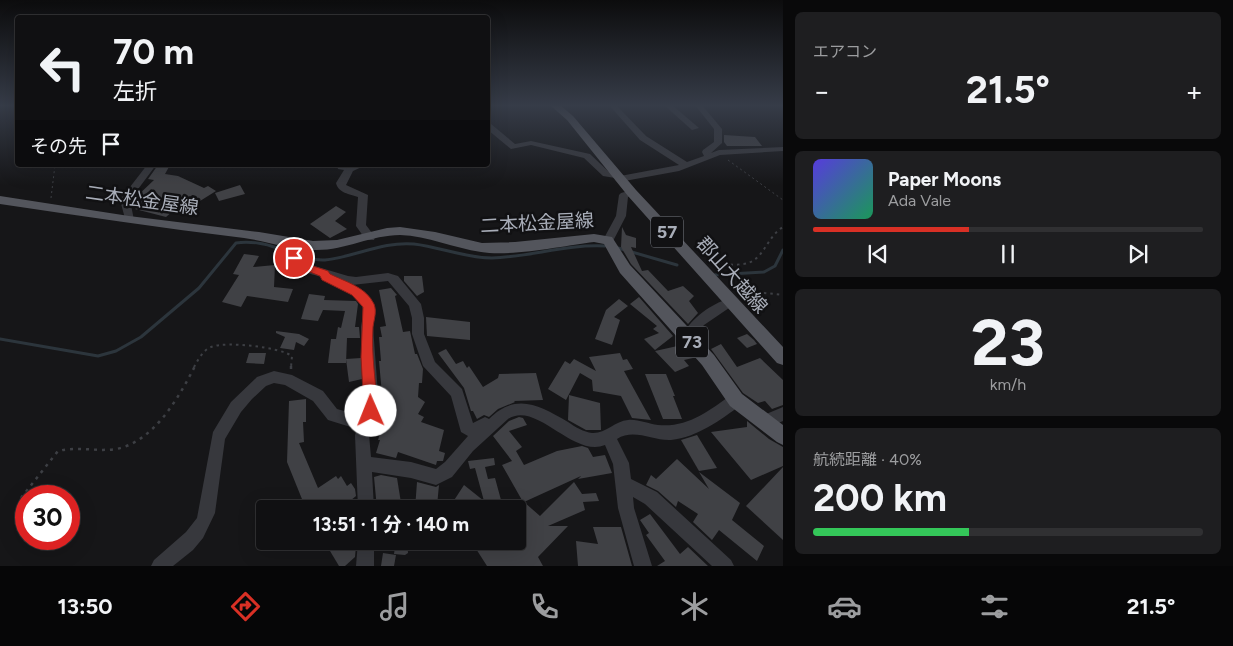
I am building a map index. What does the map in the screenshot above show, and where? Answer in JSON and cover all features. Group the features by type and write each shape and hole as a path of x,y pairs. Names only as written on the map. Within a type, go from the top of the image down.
{"main road":[{"name":"郡山大越線","path":"581,131 632,194 783,358"},
{"name":"二本松金屋線","path":"1,201 128,220 260,236 299,244 327,246 387,232 410,231 482,248 515,247 594,238 608,240 617,257 636,281 688,336 736,400 783,436"}],"street":[{"path":"495,131 514,147 531,143 586,155 606,174 618,177 687,166 718,153 783,149"},
{"path":"638,131 643,138 687,166"},
{"path":"708,156 706,152 718,144 720,133 718,131"},
{"path":"128,220 129,215 124,206 125,200 150,167"},
{"path":"345,167 341,186 344,190 363,195 361,226 370,236"},
{"path":"608,240 621,216 624,195 632,194"},
{"path":"299,244 294,258 296,262 324,274 356,281 388,277 394,279 415,304 418,318 418,334 430,366 457,393 466,427 474,430 485,424 492,425"},
{"path":"324,274 326,277 356,292 369,307 367,327 372,403 362,435 365,500"},
{"path":"688,336 693,327 706,316 725,305"},
{"path":"160,566 190,543 202,525 208,503 218,436 226,421 256,385 268,378 279,377 287,379 318,396 333,415 365,424"},
{"path":"363,463 411,470 436,477 440,476 448,471 469,445 508,411 523,409 534,412 588,439 598,440 609,437 614,432 626,427 636,427 657,432 672,432 693,428 707,421 736,400"},
{"path":"764,422 783,414"},
{"path":"609,437 619,456 626,508 643,566"},
{"path":"624,484 652,498 725,566"},
{"path":"365,566 366,550"}],"path":[{"path":"718,153 783,200"},
{"path":"48,207 55,167"},
{"path":"710,263 750,263 759,258 769,237 783,227"},
{"path":"719,289 783,295"},
{"path":"31,485 58,451 67,448 106,451 129,445 140,439 166,412 186,384 200,356 206,349 212,346 259,347 288,352 292,356 291,368 287,379"}],"building":[{"path":"724,135 755,137 762,146 727,146 724,142"},
{"path":"157,167 169,167 165,174 178,176 204,188 208,186 216,191 200,201 190,196 166,217 135,209 137,207 133,204 139,199 134,199 154,180 148,179"},
{"path":"240,185 245,194 219,201 215,193"},
{"path":"336,206 346,212 335,221 347,229 330,238 310,224"},
{"path":"622,227 626,235 636,238 636,248 631,247 642,271 648,270 668,291 683,286 694,296 689,301 698,313 688,324 631,264 621,247"},
{"path":"244,254 259,256 253,267 275,265 274,287 293,289 288,302 247,296 241,307 222,302 239,275 233,274"},
{"path":"404,276 422,276 424,292 417,296 404,281"},
{"path":"391,288 397,295 395,296 403,332 410,331 415,354 417,354 423,369 418,397 425,402 418,414 424,417 421,422 444,430 439,451 445,453 443,461 437,461 436,465 398,452 396,458 376,453 389,404 383,405 379,361 381,361 379,337 382,337 380,327 386,326 379,290"},
{"path":"309,294 325,296 324,300 356,301 358,304 355,327 359,327 360,338 347,338 346,363 328,363 331,339 336,339 338,327 341,328 345,311 323,310 318,321 301,319"},
{"path":"639,297 673,336 655,350 644,339 659,333 653,329 657,326 630,304"},
{"path":"619,299 628,306 614,317 620,320 612,345 595,339 606,310"},
{"path":"426,317 470,322 470,340 427,336"},
{"path":"276,331 299,334 309,339 304,346 296,342 294,350 280,348 285,337 276,333"},
{"path":"747,334 757,344 747,348 737,338"},
{"path":"721,344 737,367 760,358 783,380 783,405 772,409 765,401 758,403 743,393 711,349"},
{"path":"682,345 693,358 684,360 689,366 675,372 655,351"},
{"path":"446,349 456,364 463,361 467,368 469,366 483,387 498,378 499,374 536,373 543,400 514,401 498,409 489,417 484,415 477,419 473,411 471,411 464,388 438,353"},
{"path":"249,353 266,353 264,364 246,363"},
{"path":"620,353 623,360 627,359 633,369 624,371 651,420 632,418 621,396 593,391 592,380 580,373 566,400 548,389 565,361 570,364 574,359 596,371 589,357"},
{"path":"361,358 362,379 349,382 346,359"},
{"path":"645,374 666,374 682,419 663,419"},
{"path":"569,395 600,403 601,430 586,430 568,420"},
{"path":"306,399 306,422 303,422 304,442 299,443 318,488 336,476 338,479 341,476 347,486 351,483 355,489 356,496 351,500 302,500 287,462 289,401"},
{"path":"519,417 523,418 527,425 509,431 522,447 516,451 524,465 557,451 582,446 588,448 593,457 605,455 612,473 578,479 581,476 526,501 522,500 502,465 512,461 493,436 509,421"},
{"path":"747,421 769,439 783,447 783,466 751,480 711,432 747,427"},
{"path":"697,435 717,468 699,471 681,440"},
{"path":"494,458 495,465 485,467 488,479 495,478 501,500 484,500 475,468 470,469 468,461"},
{"path":"677,459 709,489 699,472 740,503 732,520 764,546 757,561 719,530 712,540 693,522 698,514 678,501 676,507 658,491 646,485 651,475 656,479"},
{"path":"783,467 783,540 746,506"},
{"path":"381,475 397,478 401,500 376,500 374,477"},
{"path":"417,482 436,487 439,485 438,500 416,500"},
{"path":"574,482 582,494 596,493 599,501 583,502 585,510 548,526 568,526 538,557 543,566 487,566 477,550 526,550 526,504 540,516"},
{"path":"464,485 483,500 454,500"},
{"path":"650,514 680,554 688,547 708,566 657,566 665,561 646,535 649,533 640,520"},
{"path":"593,527 621,527 632,566 578,566 576,541 598,544"},
{"path":"329,550 356,550 355,557 345,566 339,566"},
{"path":"395,550 408,550 408,553 405,555 394,554"},
{"path":"383,553 396,555 394,566 381,566"}],"waterway":[{"path":"0,339 98,356 116,351 141,337 199,288 236,243 246,242 272,246 306,258 319,260 403,244 424,245 482,258 506,257 576,247 605,246"},
{"path":"618,248 677,265"},
{"path":"713,275 764,272 775,266 783,250"}],"route":[{"path":"294,258 300,265 324,274 326,277 360,294 368,306 370,312 367,327 371,411"}]}
